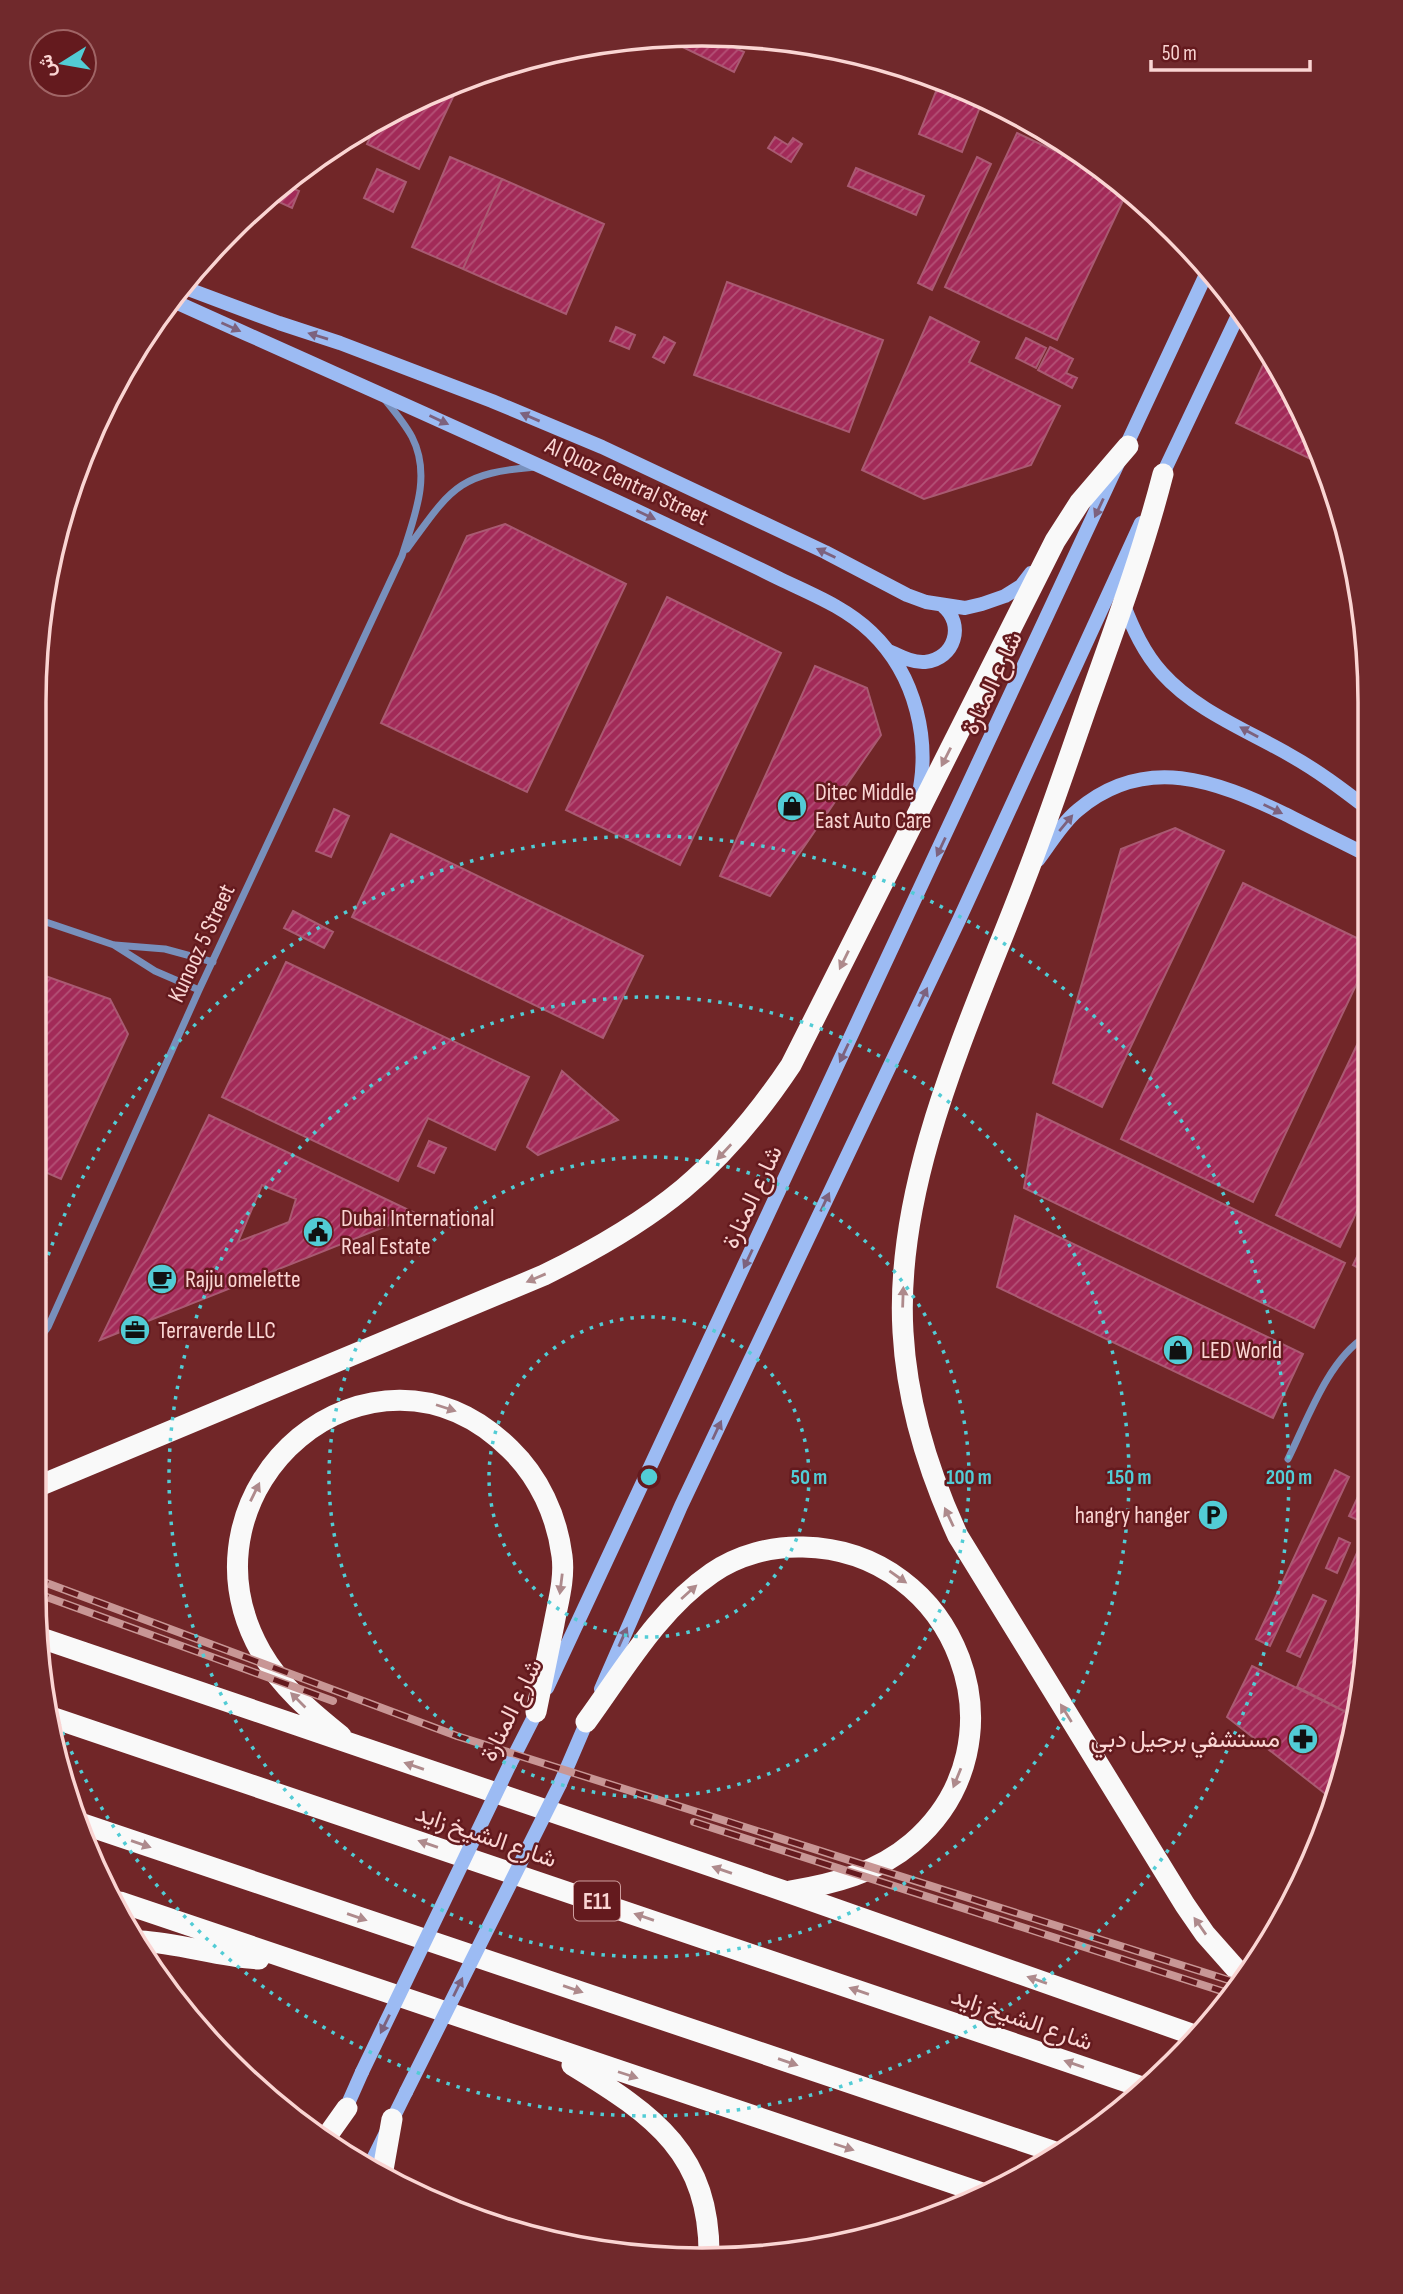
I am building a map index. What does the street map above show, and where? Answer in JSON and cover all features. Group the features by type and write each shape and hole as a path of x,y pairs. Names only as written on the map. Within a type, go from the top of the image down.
{"highway":[{"path":"46,1483 544,1275 617,1237 652,1215 715,1162 768,1099 791,1065 1055,541 1080,502 1128,446"},
{"path":"1163,474 1145,539 1026,878 944,1089 921,1170 913,1212 903,1296 903,1331 912,1402 920,1436 939,1493 958,1536 1185,1905 1205,1934 1237,1971"},
{"path":"350,1744 294,1696 261,1651 249,1626 241,1596 238,1566 240,1536 248,1507 261,1480 279,1455 301,1435 327,1418 354,1407 384,1401 434,1404 465,1415 484,1426 510,1448 532,1474 544,1494 559,1536 563,1559 562,1581 536,1713"},
{"path":"586,1722 647,1637 673,1606 714,1572 738,1559 765,1550 793,1547 834,1550 874,1562 898,1576 938,1615 963,1665 969,1692 970,1720 967,1748 959,1775 948,1800 932,1823 890,1860 839,1881 787,1892"},
{"path":"47,1640 787,1892 1188,2033"},
{"name":"شارع الشيخ زايد","path":"58,1719 1135,2085"},
{"path":"88,1826 1048,2150"},
{"path":"124,1903 973,2190"},
{"path":"146,1941 248,1959 290,1961"},
{"path":"540,2045 638,2107 654,2120 674,2143 700,2187 709,2248"},
{"path":"329,2133 346,2108"},
{"path":"384,2167 392,2119"}],"main road":[{"name":"شارع المنارة","path":"334,2136 536,1713 1204,280"},
{"name":"Al Quoz Central Street","path":"191,290 352,348 590,442 825,552 907,595 943,606 965,608 1005,596 1021,586 1055,541"},
{"name":"Al Quoz Central Street","path":"180,304 543,467 816,596 855,618 887,651 910,691 918,712 923,758 920,791 912,824"},
{"path":"373,2161 560,1784 681,1506 959,920 1235,321"},
{"path":"1123,603 1146,653 1183,693 1324,776 1358,802"},
{"path":"887,651 917,662 935,660 943,655 954,640 956,630 955,620 943,606"},
{"path":"1026,878 1064,824 1091,800 1125,784 1163,778 1208,782 1241,793 1358,851"}],"street":[{"name":"Kunooz 5 Street","path":"46,1330 200,990 402,556 421,493 420,464 411,436 381,393"},
{"name":"Kunooz 5 Street","path":"402,556 437,508 461,485 491,472 543,467"},
{"path":"46,922 114,945 155,971 200,990"},
{"path":"114,945 165,949 213,962"},
{"path":"1288,1460 1330,1376 1348,1352 1358,1344"}],"building":[{"path":"681,46 732,47 744,52 734,72"},
{"path":"937,89 980,107 962,152 919,134"},
{"path":"455,93 419,169 367,144 374,133"},
{"path":"1017,133 1066,156 1124,199 1057,340 945,287"},
{"path":"775,137 788,145 793,138 802,144 791,162 768,148"},
{"path":"450,157 502,179 463,269 412,247"},
{"path":"977,157 991,164 932,290 918,283"},
{"path":"856,168 924,196 916,215 848,186"},
{"path":"377,169 406,182 393,212 364,198"},
{"path":"502,179 604,224 566,314 463,269"},
{"path":"293,188 299,191 292,208 277,201"},
{"path":"727,282 883,340 849,432 694,375"},
{"path":"930,317 979,342 969,362 1060,406 1031,465 924,499 862,470"},
{"path":"616,327 635,335 629,349 610,341"},
{"path":"664,337 675,343 664,363 653,357"},
{"path":"1026,338 1046,348 1036,368 1016,358"},
{"path":"1050,347 1073,359 1066,373 1077,378 1072,388 1038,370"},
{"path":"1264,364 1290,411 1311,459 1236,423"},
{"path":"505,524 626,584 527,792 381,723 467,536"},
{"path":"667,597 781,653 680,865 566,810"},
{"name":"Ditec Middle East Auto Care","path":"815,666 867,688 881,735 770,896 720,876"},
{"path":"334,809 349,816 331,857 316,851"},
{"path":"1175,828 1224,851 1102,1107 1053,1083 1121,849"},
{"path":"391,834 643,956 603,1038 352,917"},
{"path":"1243,883 1358,939 1358,981 1253,1202 1121,1139"},
{"path":"293,911 333,932 324,948 284,928"},
{"path":"286,962 529,1077 495,1150 428,1118 398,1181 222,1097"},
{"path":"46,976 110,999 128,1034 61,1179 46,1172"},
{"path":"1358,1043 1358,1209 1340,1247 1276,1215"},
{"path":"562,1071 618,1120 538,1155 527,1147"},
{"path":"1037,1114 1345,1263 1314,1328 1024,1188"},
{"name":"Dubai International Real Estate","path":"209,1115 417,1214 100,1340","holes":["262,1185 296,1199 289,1222 238,1242"]},
{"path":"429,1141 446,1148 434,1173 418,1166"},
{"path":"1015,1216 1303,1354 1273,1418 997,1287"},
{"path":"1358,1255 1358,1268 1353,1265"},
{"path":"1335,1470 1349,1477 1270,1646 1256,1639"},
{"path":"1358,1497 1358,1520 1349,1516"},
{"path":"1339,1538 1350,1543 1337,1573 1326,1568"},
{"path":"1358,1551 1356,1635 1346,1712 1297,1687"},
{"path":"1313,1595 1326,1601 1300,1657 1287,1651"},
{"path":"1252,1666 1346,1712 1326,1794 1227,1717"}],"railway":[{"path":"46,1583 457,1736 1230,1981"},
{"path":"46,1597 333,1701"},
{"path":"694,1822 1222,1991"}],"place":[{"name":"Ditec Middle East Auto Care","path":"792,806"},
{"name":"Dubai International Real Estate","path":"318,1232"},
{"name":"Rajju omelette","path":"162,1279"},
{"name":"Terraverde LLC","path":"135,1330"},
{"name":"LED World","path":"1178,1350"},
{"name":"hangry hanger","path":"1213,1515"},
{"name":"مستشفي برجيل دبي","path":"1303,1739"}]}
